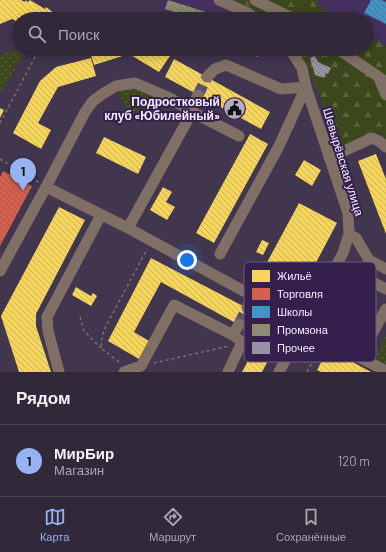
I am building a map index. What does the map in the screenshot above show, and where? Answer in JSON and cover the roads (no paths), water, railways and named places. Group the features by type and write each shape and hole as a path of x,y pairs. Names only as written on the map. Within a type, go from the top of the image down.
{"street":[{"path":"219,0 246,12"},
{"path":"256,0 280,12"},
{"name":"Шевырёвская улица","path":"294,56 302,68 306,87 348,213 350,234 338,262"},
{"path":"348,56 382,80 386,95"},
{"path":"206,77 215,69 226,65 281,89 306,87 279,146 220,254"},
{"path":"0,270 85,112 93,101 116,86 135,83 170,98 190,111 239,136"},
{"path":"128,228 198,95"},
{"path":"329,158 372,138 379,141 386,147"},
{"path":"46,187 128,228 244,292"},
{"path":"60,372 48,331 47,317 100,215"},
{"path":"350,234 356,238 369,260 373,262"},
{"path":"376,264 386,269"},
{"path":"376,284 386,289"},
{"path":"133,369 174,305 233,335 242,342 228,372"},
{"path":"382,327 386,309"},
{"path":"233,335 239,324"},
{"name":"Шевырёвская улица","path":"279,372 284,362"},
{"path":"369,362 386,371"}],"tunnel":[{"path":"198,95 207,77"},
{"path":"239,324 244,314"}],"place":[{"name":"Подростковый клуб «Юбилейный»","path":"235,109"},
{"name":"МирБир","path":"23,191"}]}
